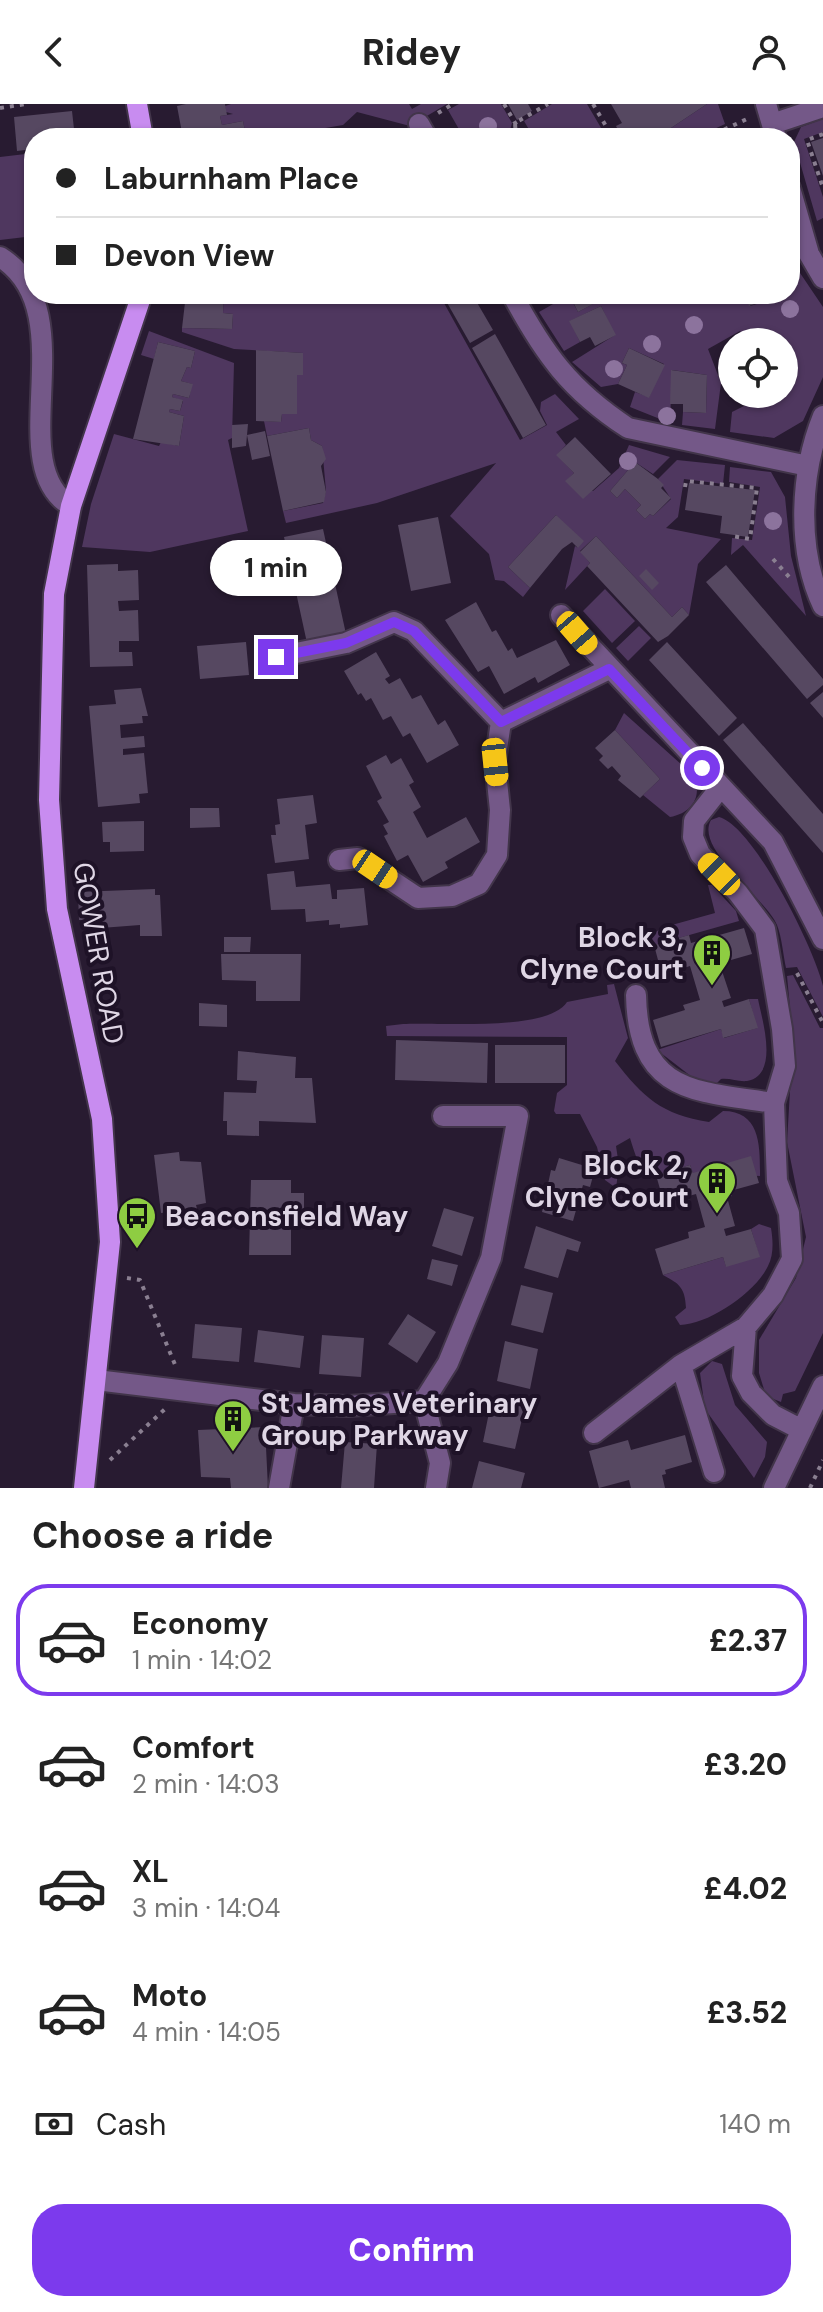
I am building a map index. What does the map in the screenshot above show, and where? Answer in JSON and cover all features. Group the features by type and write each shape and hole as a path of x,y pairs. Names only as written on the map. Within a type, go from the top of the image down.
{"main road":[{"path":"137,104 141,128"},
{"name":"GOWER ROAD","path":"84,1488 110,1242 102,1119 57,909 49,800 54,594 71,506 139,304"}],"street":[{"path":"771,119 823,107"},
{"path":"800,223 809,254 823,278"},
{"path":"0,257 10,263 24,285"},
{"path":"31,304 36,316 38,358 31,442 43,481 54,498 71,506"},
{"path":"518,304 554,366 603,412 628,428 808,466"},
{"path":"823,416 808,466 805,500 809,561 823,606"},
{"path":"561,615 773,842 823,939"},
{"path":"276,657 346,643 394,622 414,631 501,722"},
{"path":"501,722 609,669"},
{"path":"339,860 358,858 418,898 452,896 479,884 497,855 500,810 495,762 501,722"},
{"path":"594,1433 681,1365 746,1327 773,1295 792,1259 789,1213 777,1181 774,1103 785,1066 774,974 765,929 738,893 700,854 693,837 694,821 720,788"},
{"path":"636,995 637,1020 644,1047 664,1075 694,1092 774,1103"},
{"path":"436,1488 440,1463 424,1401 448,1363 491,1258 518,1116 443,1116"},
{"path":"746,1327 742,1376 751,1393 773,1415 802,1430"},
{"path":"681,1365 714,1472"},
{"path":"96,1380 294,1404 348,1406 424,1401"},
{"path":"774,1488 823,1386"},
{"path":"279,1488 294,1404"}],"path":[{"path":"0,108 26,104"},
{"path":"504,104 518,128"},
{"path":"515,123 548,104"},
{"path":"593,104 607,128"},
{"path":"740,128 771,119"},
{"path":"515,123 515,128"},
{"path":"823,134 807,140 823,188"},
{"path":"685,487 686,481 757,488 750,539 732,536"},
{"path":"774,974 795,970 823,1023"},
{"path":"810,1488 823,1460"}],"shaded area":[{"path":"409,104 412,109 421,104 447,104 410,126 357,112 343,125 325,128 244,128 243,121 222,125 220,116 233,114 226,112 225,106"},
{"path":"459,104 501,104 512,123 511,128 458,128 448,110"},
{"path":"552,104 587,104 601,128 528,128 524,121"},
{"path":"707,104 718,104 725,124 716,128 671,128"},
{"path":"823,119 823,132 804,139 823,197 823,218 817,221 800,163 801,127"},
{"path":"24,154 24,237 0,240 0,157"},
{"path":"800,273 823,307 823,377 803,421 774,438 730,432 732,412 740,408 798,408 798,328 718,328 718,343 708,349 718,375 715,429 682,425 683,412 706,413 707,375 672,370 670,423 630,407 635,392 649,397 664,364 629,348 622,363 627,365 618,384 601,387 572,362 615,335 601,306 570,321 580,342 564,351 539,312 553,304 574,304 578,312 593,304 800,304"},
{"path":"223,304 445,304 520,440 547,425 540,411 541,402 555,394 579,419 556,432 566,445 557,455 574,473 566,481 593,491 619,468 629,445 670,457 653,474 635,462 610,491 617,498 625,489 641,505 636,510 645,519 650,514 653,516 671,499 658,479 677,460 725,465 723,484 684,479 678,517 666,528 721,539 698,564 689,615 682,607 672,617 596,536 580,551 590,563 565,590 575,546 578,548 556,515 508,567 530,588 523,597 504,581 495,580 489,554 450,516 496,463 377,503 286,523 283,511 323,503 326,491 322,446 311,440 309,428 267,436 264,421 281,422 282,414 297,414 297,375 303,375 303,353 234,349 182,332 182,328 232,329 233,314 223,313"},
{"path":"149,331 234,363 232,438 228,440 248,531 150,552 82,547 91,504 114,434 159,446 161,442 179,446 184,416 169,412 170,409 180,411 183,401 172,397 173,394 189,398 192,384 181,381 187,367 191,368 195,351 158,342 154,359 141,355"},
{"path":"730,467 771,472 785,497 791,556 806,616 743,545 731,555 732,538 752,540 760,487 729,482"},
{"path":"605,589 635,621 612,643 583,611"},
{"path":"639,626 651,638 628,661 616,648"},
{"path":"624,713 692,774 696,795 685,811 670,817 643,795 660,779 615,730"},
{"path":"719,817 733,825 749,842 796,919 823,986 823,1017 797,967 786,968 779,930 770,914 713,845 709,832 711,820"},
{"path":"708,885 712,885 736,911 739,921 654,945 651,936 661,928 715,913"},
{"path":"793,975 820,1028 823,1028 823,1333 795,1391 783,1394 781,1402 766,1396 759,1373 759,1340 796,1278 806,1237 787,1142 793,1040 787,976"},
{"path":"614,984 628,1038 615,1061 645,1094 678,1115 709,1122 723,1111 745,1117 756,1133 760,1176 693,1173 690,1165 655,1175 648,1174 639,1164 630,1138 616,1146 619,1166 616,1188 605,1180 597,1147 580,1114 556,1114 554,1111 557,1093 567,1085 567,1037 387,1036 386,1026 491,1024 538,1018 556,1011 567,1002 608,994 607,985"},
{"path":"749,999 758,999 765,1033 766,1058 757,1077 747,1081 721,1079 716,1084 692,1077 657,1050 721,1029 724,1038 757,1028"},
{"path":"759,1224 771,1228 773,1242 770,1262 762,1276 742,1296 717,1313 680,1325 675,1317 686,1308 683,1291 663,1275 723,1257 726,1266 759,1256 751,1229"},
{"path":"712,1361 722,1364 735,1405 767,1442 765,1457 754,1478 705,1409 700,1373"}],"building":[{"path":"225,104 227,115 220,116 222,125 243,121 244,128 181,128 177,106"},
{"path":"508,104 528,104 532,111 517,120"},
{"path":"611,104 707,104 671,128 617,128 622,123"},
{"path":"72,111 74,128 24,128 24,150 17,151 14,117"},
{"path":"823,138 823,176 811,142"},
{"path":"185,304 223,304 223,313 233,314 232,329 182,328"},
{"path":"448,304 478,304 493,330 470,343"},
{"path":"574,304 593,304 578,312"},
{"path":"601,306 616,335 595,346 590,337 580,342 569,321"},
{"path":"495,334 546,425 523,438 472,348"},
{"path":"158,342 195,351 191,368 187,367 181,381 193,384 189,398 173,394 172,397 183,400 180,411 170,409 169,412 184,416 179,446 133,439"},
{"path":"629,348 665,365 649,398 618,384 627,365 622,363"},
{"path":"256,350 303,353 303,375 297,375 297,414 282,414 281,422 256,421"},
{"path":"671,370 707,375 706,413 683,412 683,404 670,404"},
{"path":"248,424 246,446 232,448 232,425"},
{"path":"309,428 311,440 322,446 326,459 321,466 326,492 324,502 283,511 267,436"},
{"path":"265,431 270,456 252,460 247,435"},
{"path":"575,437 611,474 583,499 565,481 574,473 556,455"},
{"path":"635,462 664,485 661,488 671,498 653,516 650,514 645,519 636,510 641,505 625,489 617,498 610,491"},
{"path":"689,483 755,490 748,537 720,533 722,516 685,510"},
{"path":"556,515 584,541 578,548 572,542 562,549 530,588 508,567"},
{"path":"438,517 451,583 411,591 398,525"},
{"path":"323,529 346,634 307,643 284,537"},
{"path":"596,536 672,617 682,607 689,615 668,636 658,642 587,566 590,563 580,552"},
{"path":"118,564 118,571 138,570 139,600 118,601 119,611 138,610 139,641 119,641 119,652 132,652 133,666 90,667 87,565"},
{"path":"726,565 823,679 823,685 807,699 706,582"},
{"path":"646,569 659,583 652,590 639,576"},
{"path":"476,602 492,632 496,630 508,651 512,648 517,658 556,640 570,665 538,683 535,677 504,694 489,666 478,672 445,620"},
{"path":"246,642 249,675 200,679 197,646"},
{"path":"667,642 737,718 719,736 649,660"},
{"path":"376,652 390,676 385,679 389,684 400,678 412,699 421,695 438,725 445,720 459,745 427,763 410,733 403,737 391,716 383,720 371,698 366,701 361,693 358,695 344,671"},
{"path":"141,688 148,716 142,716 143,723 120,725 121,738 144,736 145,747 123,749 123,755 144,753 148,793 139,794 140,803 98,807 89,706 116,704 114,690"},
{"path":"823,692 823,718 810,703"},
{"path":"743,723 823,814 823,853 723,740"},
{"path":"615,730 660,779 640,798 618,780 621,776 612,766 608,769 599,760 603,756 595,748"},
{"path":"386,755 391,764 401,758 414,782 409,785 421,807 413,812 427,838 466,817 480,842 445,862 448,868 423,882 408,855 397,861 384,836 388,834 383,825 389,822 377,801 382,798 366,766"},
{"path":"313,795 317,823 305,825 309,859 275,863 271,835 276,835 275,825 280,824 277,799"},
{"path":"190,808 219,808 220,827 190,828"},
{"path":"144,821 144,851 110,852 110,842 103,842 102,822"},
{"path":"294,871 296,887 330,884 332,899 337,899 337,890 364,888 368,925 340,928 340,924 329,925 329,920 306,922 305,909 271,910 267,874"},
{"path":"155,889 155,895 160,895 162,936 140,936 140,925 101,928 100,916 97,916 97,928 84,929 83,920 79,920 78,892"},
{"name":"Block 3, Clyne Court","path":"744,928 752,954 724,962 726,967 721,968 731,998 722,1001 724,1007 749,999 758,1028 723,1038 721,1029 661,1047 653,1020 685,1010 683,1005 700,1000 690,966 662,975 654,945 689,935 691,943"},
{"path":"224,937 251,937 250,952 224,952"},
{"path":"221,954 301,954 300,1001 256,1001 256,981 222,980"},
{"path":"199,1003 227,1005 227,1027 199,1026"},
{"path":"396,1040 488,1043 487,1083 395,1080"},
{"path":"495,1045 565,1045 565,1083 495,1083"},
{"path":"238,1051 296,1057 295,1078 312,1078 316,1123 259,1121 259,1136 227,1135 227,1121 223,1121 224,1092 256,1093 257,1081 237,1080"},
{"path":"179,1152 180,1161 201,1162 206,1203 196,1205 197,1209 161,1213 154,1155"},
{"name":"Block 2, Clyne Court","path":"751,1156 759,1183 730,1191 732,1196 727,1197 735,1226 724,1229 726,1236 751,1229 760,1257 726,1267 723,1257 663,1275 655,1249 689,1238 688,1232 705,1227 696,1194 664,1203 656,1175 690,1165 693,1173"},
{"path":"559,1158 595,1169 590,1187 583,1185 573,1221 542,1212 551,1170 555,1171"},
{"path":"251,1180 291,1180 291,1193 304,1193 304,1221 291,1221 291,1255 249,1255"},
{"path":"444,1208 474,1217 462,1256 432,1246"},
{"path":"536,1226 581,1242 578,1252 567,1249 558,1278 524,1268"},
{"path":"432,1259 458,1265 452,1286 427,1279"},
{"path":"521,1285 553,1293 543,1333 511,1325"},
{"path":"408,1314 436,1332 417,1363 388,1344"},
{"path":"195,1324 242,1328 239,1362 192,1358"},
{"path":"258,1330 304,1336 300,1368 254,1362"},
{"path":"322,1335 364,1338 361,1377 319,1374"},
{"path":"505,1341 538,1349 530,1389 497,1381"},
{"path":"492,1398 525,1406 515,1449 483,1442"},
{"name":"St James Veterinary Group Parkway","path":"265,1427 268,1488 231,1488 230,1478 201,1477 198,1430"},
{"path":"685,1435 692,1462 665,1470 666,1474 662,1475 665,1488 631,1488 629,1480 599,1488 589,1451 628,1440 631,1450"},
{"path":"345,1442 377,1444 374,1488 341,1488"},
{"path":"479,1461 525,1473 521,1488 472,1488"}],"place":[{"name":"Block 3, Clyne Court","path":"712,987"},
{"name":"Block 2, Clyne Court","path":"717,1215"},
{"name":"Beaconsfield Way","path":"137,1250"},
{"name":"St James Veterinary Group Parkway","path":"233,1453"}],"route":[{"path":"276,657 346,643 394,622 414,631 501,722 609,669 702,768"}]}
